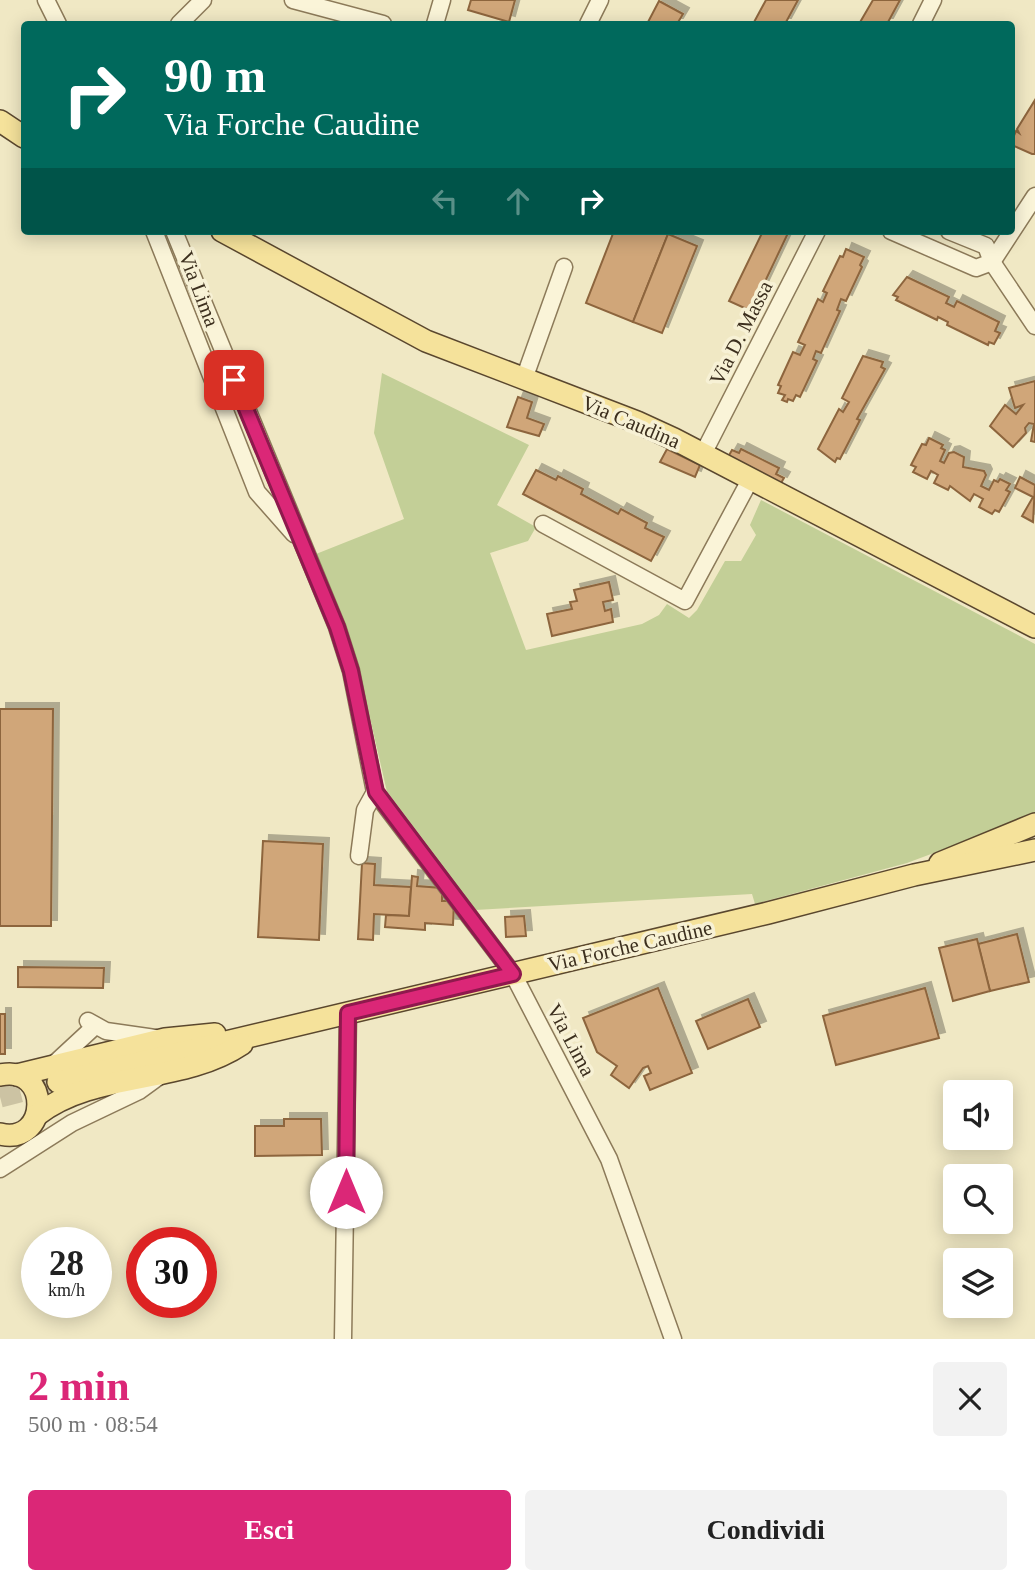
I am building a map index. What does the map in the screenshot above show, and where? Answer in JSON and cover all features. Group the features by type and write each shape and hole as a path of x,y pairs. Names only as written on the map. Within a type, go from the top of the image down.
{"main road":[{"path":"0,121 21,135"},
{"name":"Via Caudina","path":"229,235 405,331 471,361 637,422 703,454 1035,627"},
{"name":"Via Forche Caudine","path":"914,875 955,856 1031,828"},
{"name":"Via Forche Caudine","path":"56,1072 253,1037 914,875 1035,850"},
{"path":"8,1075 56,1072 165,1039 205,1033 253,1037"},
{"path":"5,1137 26,1130 37,1115 54,1101 74,1093 220,1059 253,1037"},
{"path":"8,1075 26,1079 37,1095 37,1115"}],"street":[{"path":"46,0 56,21"},
{"path":"182,21 203,0"},
{"path":"293,0 372,21"},
{"path":"436,21 442,0"},
{"path":"590,21 600,0"},
{"path":"922,21 933,0"},
{"path":"1015,227 1035,196"},
{"name":"Via Lima","path":"156,235 257,492 303,544"},
{"name":"Via Lima","path":"177,235 303,544 351,671 376,792 513,974 609,1159 673,1339"},
{"name":"Via D. Massa","path":"703,454 815,235"},
{"path":"900,235 976,268 992,262 1010,235"},
{"path":"959,235 986,246 992,262 1035,326"},
{"path":"524,379 564,267"},
{"path":"543,524 685,601 750,480"},
{"path":"359,856 365,810 376,792"},
{"path":"342,1339 348,1013"},
{"path":"56,1072 91,1024 106,1031 165,1039"},
{"path":"0,1169 72,1123 139,1091 163,1074"}],"green space":[{"path":"382,373 529,445 497,505 536,527 528,541 490,553 526,650 642,624 659,615 667,604 689,618 697,610 725,561 741,561 756,535 750,525 761,500 1035,644 1035,815 907,863 755,904 752,894 475,910 387,792 359,670 316,554 404,519 374,433"}],"building":[{"path":"471,0 515,0 509,21 468,10"},
{"path":"766,0 798,0 787,21 755,21"},
{"path":"873,0 900,0 889,21 861,21"},
{"path":"659,1 683,14 679,21 649,21"},
{"path":"1035,100 1035,154 1015,146 1015,133 1016,131 1019,133 1017,129"},
{"path":"612,235 668,235 633,322 586,303"},
{"path":"668,235 697,246 662,333 633,322"},
{"path":"761,235 787,235 751,311 729,301"},
{"path":"846,249 864,257 860,265 862,267 846,301 841,299 837,310 840,311 821,353 816,351 813,359 817,361 800,397 796,395 793,401 788,399 787,402 782,400 785,395 778,393 781,386 778,385 793,352 800,355 805,345 798,342 818,299 823,302 827,293 823,291"},
{"path":"907,277 949,297 946,303 954,307 957,301 999,322 995,331 1000,333 994,344 989,342 988,345 947,325 948,322 938,317 937,320 896,300 898,297 893,295"},
{"path":"863,356 883,362 881,367 885,369 857,419 860,420 840,459 837,458 835,462 818,449 839,409 843,412 849,402 842,398"},
{"path":"1035,381 1035,442 1031,441 1034,424 1029,423 1025,428 1026,433 1013,447 990,426 1005,405 1016,414 1023,405 1015,408 1009,388"},
{"path":"518,397 532,402 527,418 544,424 539,436 507,427"},
{"path":"929,438 943,445 941,448 945,450 940,461 944,463 949,453 954,452 964,457 963,467 984,471 986,475 981,486 989,490 994,480 998,482 1000,479 1010,484 1006,490 1010,492 999,512 995,510 992,514 979,507 983,499 974,494 970,501 950,486 948,490 934,483 938,475 931,471 927,479 913,472 916,467 911,465 922,444 926,445"},
{"path":"667,449 700,465 695,477 660,462"},
{"path":"741,449 779,468 776,474 784,478 781,483 728,457 732,450 739,453"},
{"path":"536,470 556,480 558,476 583,489 581,494 618,514 621,509 647,523 645,528 664,537 651,561 523,494"},
{"path":"1020,477 1035,485 1033,522 1022,516 1033,497 1015,488"},
{"path":"609,582 613,600 603,602 605,611 611,609 613,622 552,636 547,614 572,609 570,602 577,601 574,590"},
{"path":"0,709 53,709 51,926 0,926"},
{"path":"263,841 323,844 319,940 258,937"},
{"path":"362,863 375,864 374,885 411,887 409,916 374,914 373,940 358,939"},
{"path":"412,876 418,877 417,886 442,888 442,901 454,901 453,925 425,923 425,930 385,927 386,915 409,916"},
{"path":"524,916 526,936 506,937 505,917"},
{"path":"1017,934 1029,982 990,991 978,944"},
{"path":"977,939 990,991 953,1001 939,948"},
{"path":"18,967 104,968 103,988 18,987"},
{"path":"658,988 692,1073 650,1090 644,1076 651,1073 648,1066 643,1068 629,1088 611,1075 617,1066 597,1052 583,1018"},
{"path":"925,988 939,1038 836,1065 823,1016"},
{"path":"748,999 760,1027 708,1049 696,1021"},
{"path":"0,1014 5,1014 5,1054 0,1054"},
{"path":"284,1119 321,1119 322,1155 255,1156 255,1126 284,1126"}],"tunnel":[{"path":"0,1097 58,1082"}],"route":[{"path":"234,380 337,627 351,671 376,792 513,974 348,1013 346,1192"}]}
